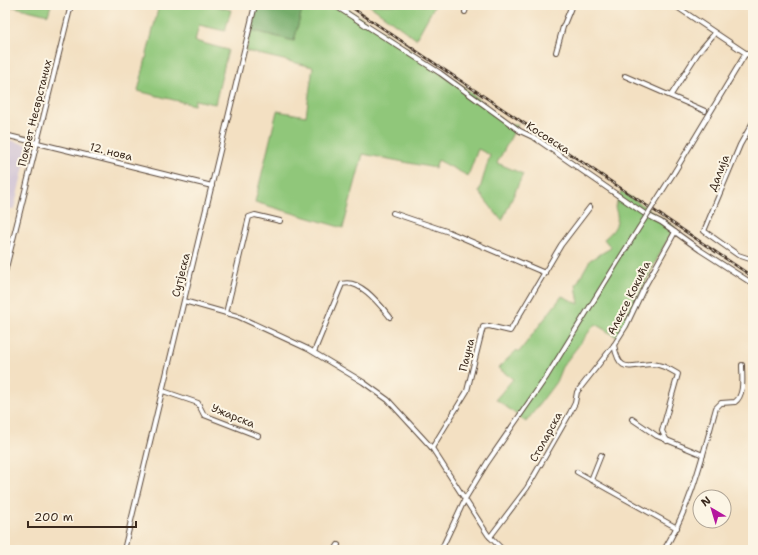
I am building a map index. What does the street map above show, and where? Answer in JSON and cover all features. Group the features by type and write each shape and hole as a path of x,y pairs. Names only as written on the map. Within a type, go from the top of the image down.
{"street":[{"name":"Покрет Несврстаних","path":"5,272 71,5"},
{"name":"Сутјеска","path":"124,550 255,5"},
{"name":"Косовска","path":"334,5 440,73 520,131 535,138 645,214 675,232 753,284"},
{"path":"465,12 467,5"},
{"path":"556,52 563,27 572,5"},
{"path":"674,5 753,58"},
{"path":"671,96 698,53 715,33"},
{"path":"442,550 466,499 487,463 547,376 675,171 746,53"},
{"path":"625,76 705,111"},
{"name":"Далија","path":"753,122 740,145 704,231 738,255 753,260"},
{"name":"12. нова","path":"5,135 212,186"},
{"name":"Пауна","path":"432,448 467,391 483,327 489,326 510,330 561,245 590,207"},
{"path":"393,213 449,232 545,273"},
{"path":"226,313 250,217 255,215 280,221"},
{"name":"Алексе Кокића","path":"667,441 662,431 678,374 669,368 651,364 635,367 622,364 617,359 614,345 626,326 645,286 675,232"},
{"path":"314,352 337,293 344,283 348,283 369,293 390,317"},
{"path":"184,301 237,316 314,352 388,400 432,448 490,537 503,550"},
{"name":"Столарска","path":"490,537 527,488 570,413 575,403 577,392 614,345"},
{"path":"664,550 677,528 693,491 718,405 724,402 735,402 740,396 742,365"},
{"name":"Ужарска","path":"163,391 198,403 204,415 258,436"},
{"path":"632,418 667,441 703,455"},
{"path":"591,480 601,455"},
{"path":"577,472 677,528"},
{"path":"335,550 338,545"}],"shaded area":[{"path":"5,139 29,145 14,209 5,208"}],"green space":[{"path":"7,5 51,5 48,15"},
{"path":"159,5 212,5 231,10 225,31 199,25 195,41 228,50 215,104 195,100 194,105 138,91"},
{"path":"257,5 303,5 294,41 251,30"},
{"path":"303,5 342,5 464,87 508,126 518,124 497,163 523,174 502,221 479,192 490,155 478,149 468,176 438,160 435,168 363,154 343,228 255,202 277,111 306,116 313,67 246,51 251,30 294,41"},
{"path":"369,5 435,5 416,39"},
{"path":"621,191 675,227 617,337 595,324 562,367 556,382 526,422 496,399 513,379 498,368 517,350 519,352 562,296 579,304 576,285 590,260 611,248 604,239 616,225 617,213 615,208"}],"railway":[{"path":"348,5 753,277"}]}
